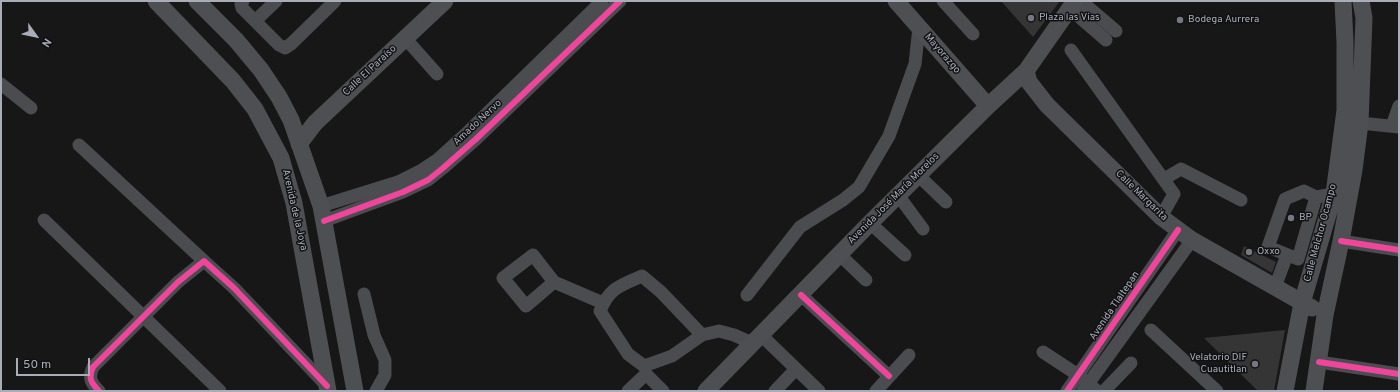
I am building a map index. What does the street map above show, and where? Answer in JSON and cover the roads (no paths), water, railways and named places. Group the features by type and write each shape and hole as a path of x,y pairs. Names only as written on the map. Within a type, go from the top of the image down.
{"main road":[{"name":"Avenida de la Joya","path":"156,1 233,81 254,108 281,158 294,203 327,388"},
{"path":"197,1 236,40 261,70 282,102 291,120 322,214 358,388"},
{"name":"Calle El Paraíso","path":"299,144 315,123 445,1"},
{"name":"Mayorazgo","path":"896,1 988,106"},
{"name":"Calle Melchor Ocampo","path":"1285,391 1302,303 1300,259 1334,194 1345,110 1345,42 1343,1"},
{"name":"Calle Melchor Ocampo","path":"1314,391 1325,315 1341,241 1360,123 1364,18 1361,1"},
{"name":"Avenida José María Morelos","path":"706,391 898,195 988,106 1026,71 1075,3"},
{"name":"Calle Margarita","path":"1026,71 1029,82 1047,105 1161,217 1185,235 1325,315"}],"street":[{"path":"243,1 241,4 242,8 279,45 285,48 335,1"},
{"path":"255,21 276,1"},
{"name":"Amado Nervo","path":"322,214 398,182 422,170 437,160 469,131 602,1"},
{"name":"Amado Nervo","path":"322,214 403,192 428,180 476,139 620,1"},
{"path":"943,1 973,34"},
{"name":"Calle Melchor Ocampo","path":"1364,18 1367,1"},
{"path":"1075,3 1111,36"},
{"path":"747,295 800,227 843,200 859,187 889,136 915,64 919,27"},
{"path":"405,38 437,74"},
{"path":"1071,50 1174,194 1161,217"},
{"path":"1,84 31,108"},
{"path":"1360,123 1396,126 1399,106"},
{"path":"79,145 234,288 327,388"},
{"path":"1164,179 1181,168 1241,200"},
{"path":"918,176 946,202"},
{"path":"1300,259 1268,247 1285,199 1304,191 1316,197 1334,194"},
{"path":"898,195 923,229"},
{"path":"1275,287 1300,259 1316,197"},
{"path":"44,220 220,391"},
{"path":"870,223 905,255"},
{"name":"Avenida Tlaltepan","path":"1086,385 1128,305 1185,235"},
{"name":"Avenida Tlaltepan","path":"1067,391 1086,385 1139,313 1185,235"},
{"path":"1341,241 1399,250"},
{"path":"839,254 866,280"},
{"path":"99,391 91,383 90,375 93,367 178,282 204,261"},
{"path":"702,335 661,292 642,276 616,287 603,303 600,311 628,354 644,366 672,356 702,335 719,331 756,339 796,369 819,391"},
{"path":"554,282 603,303"},
{"path":"364,294 374,335 385,360 385,375 376,391"},
{"path":"800,295 888,376"},
{"path":"1128,305 1139,313"},
{"path":"1150,330 1216,391"},
{"path":"1043,352 1086,385"},
{"path":"876,391 888,376 909,355"},
{"path":"1319,362 1399,374"},
{"path":"1104,391 1130,363"},
{"path":"775,391 796,369"},
{"path":"628,391 646,374 663,391"}],"place":[{"name":"Plaza las Vias","path":"1031,18"},
{"name":"Bodega Aurrera","path":"1180,20"},
{"name":"BP","path":"1291,218"},
{"name":"Oxxo","path":"1249,252"},
{"name":"Velatorio DIF Cuautitlan","path":"1255,364"}]}
